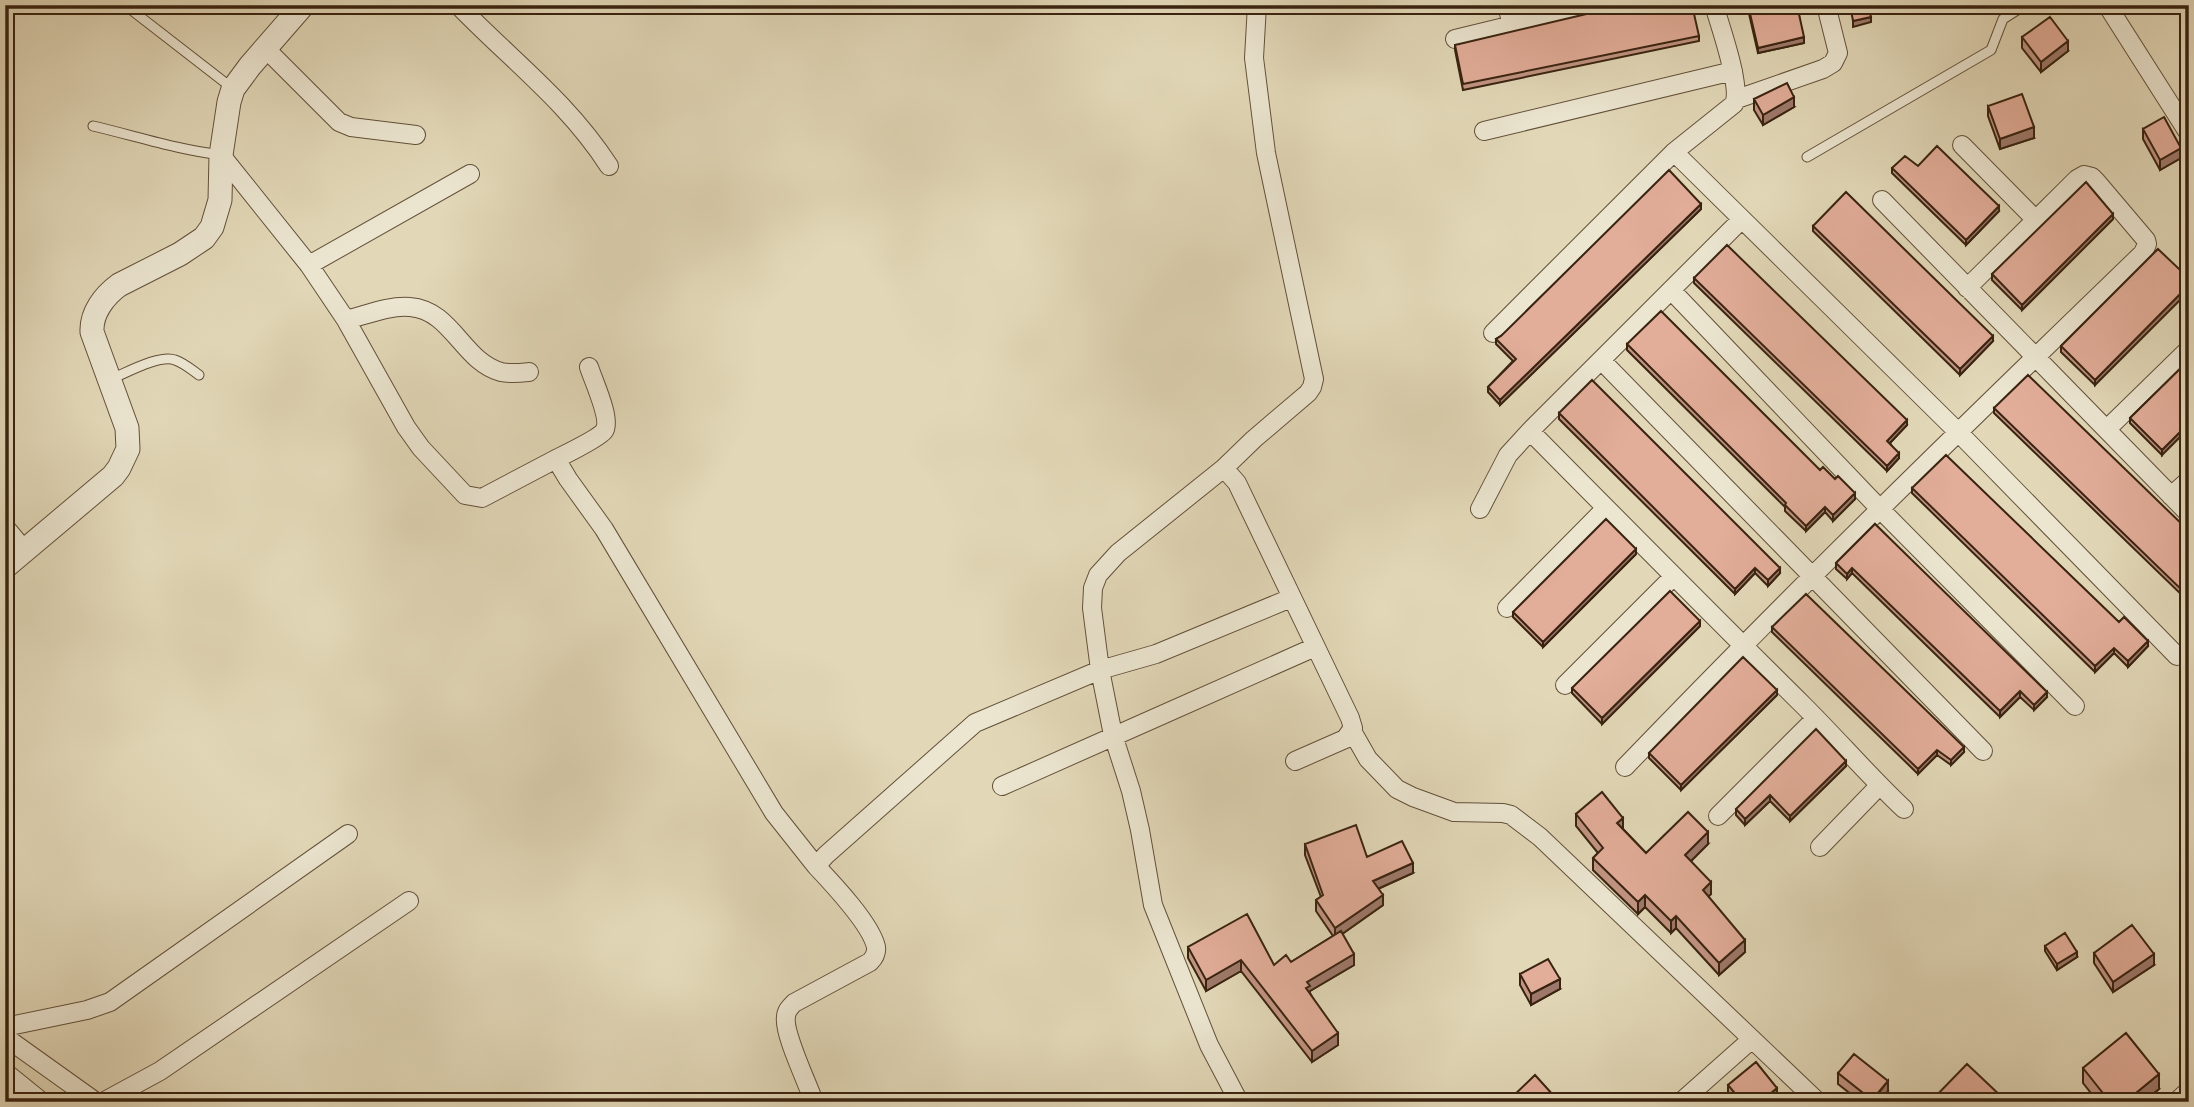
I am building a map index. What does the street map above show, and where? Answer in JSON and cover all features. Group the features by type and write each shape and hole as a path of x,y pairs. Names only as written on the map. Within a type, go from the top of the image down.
{"street":[{"path":"5,568 113,476 124,459 129,440 127,428 92,332 99,306 119,285 180,254 204,237 212,227 220,200 221,155 233,89 303,5"},
{"path":"458,5 572,116 591,137 609,166"},
{"path":"1238,1102 1209,1045 1153,905 1131,791 1113,736 1100,670 1092,608 1093,588 1098,575 1118,553 1224,468 1312,387 1314,379 1266,153 1254,58 1257,5"},
{"path":"1507,5 1512,26"},
{"path":"1455,39 1596,5"},
{"path":"1714,5 1733,71 1737,99"},
{"path":"1493,333 1674,152 1728,110 1737,99 1824,69 1833,63 1838,53 1826,5"},
{"path":"2107,5 2189,134"},
{"path":"266,49 334,118 345,125 416,135"},
{"path":"1484,131 1733,71"},
{"path":"1962,145 2035,219"},
{"path":"1674,152 1959,433 2177,656"},
{"path":"221,155 309,265 346,320 406,427 421,448 465,495 482,498 599,435 606,425 606,416 589,367"},
{"path":"309,265 470,174"},
{"path":"1625,767 1879,508 2143,253 2147,244 2137,226 2096,181 2087,175 2077,179 1967,288"},
{"path":"1882,200 2189,514"},
{"path":"1480,509 1508,456 1530,431 1742,219"},
{"path":"1671,290 1879,508 2075,706"},
{"path":"346,320 398,308 423,309 438,317 477,359 488,367 511,373 529,372"},
{"path":"2107,429 2189,349"},
{"path":"1601,360 1983,751"},
{"path":"1530,431 1904,808"},
{"path":"556,459 604,528 774,813 869,929 876,949 874,958 794,1003 785,1020 814,1102"},
{"path":"1224,468 1237,483 1350,718 1352,731 1368,759 1397,789 1413,797 1454,812 1503,813 1517,818 1818,1102"},
{"path":"2171,496 2189,480"},
{"path":"1507,608 1606,508"},
{"path":"5,527 25,551"},
{"path":"1565,685 1674,576"},
{"path":"816,866 975,723 1100,670 1156,654 1291,598"},
{"path":"1002,786 1315,647"},
{"path":"1718,816 1816,718"},
{"path":"1295,761 1345,739 1352,731"},
{"path":"1820,848 1880,786"},
{"path":"5,1027 87,1010 110,1002 348,834"},
{"path":"103,1102 160,1071 409,901"},
{"path":"5,1037 96,1102"},
{"path":"1681,1102 1752,1039"},
{"path":"5,1072 42,1102"},
{"path":"2176,1102 2189,1090"}],"lane":[{"path":"124,5 233,89"},
{"path":"1807,157 1991,50 2003,19 2025,5"},
{"path":"93,126 189,152 221,155"},
{"path":"109,379 157,360 170,359 177,360 199,375"}],"building":[{"path":"1614,5 1692,5 1699,36 1463,84 1455,45 1599,11"},
{"path":"1748,5 1797,5 1804,37 1758,48"},
{"path":"1850,5 1868,5 1871,17 1853,21"},
{"path":"2050,17 2068,41 2041,62 2022,37"},
{"path":"1787,83 1794,97 1763,115 1754,99"},
{"path":"2022,94 2034,127 2000,139 1988,106"},
{"path":"2164,117 2181,148 2160,160 2143,129"},
{"path":"1937,146 1999,206 1966,240 1892,168 1905,156 1918,166"},
{"path":"1669,170 1701,204 1500,400 1488,387 1516,359 1496,339"},
{"path":"2086,182 2113,214 2022,305 1992,274"},
{"path":"1846,192 1993,336 1960,369 1813,226"},
{"path":"1727,245 1907,420 1887,441 1899,453 1887,466 1694,278"},
{"path":"2158,249 2179,269 2189,260 2189,285 2095,380 2061,346"},
{"path":"1661,311 1820,470 1823,467 1835,479 1838,476 1855,493 1833,515 1825,507 1806,526 1627,344"},
{"path":"2189,360 2189,423 2162,450 2130,418"},
{"path":"2028,375 2189,531 2189,597 1994,408"},
{"path":"1592,380 1780,568 1768,580 1755,568 1735,589 1559,413"},
{"path":"1946,455 2119,622 2124,617 2148,641 2128,661 2114,648 2095,666 1912,488"},
{"path":"1606,519 1636,549 1543,642 1513,612"},
{"path":"1875,524 2047,692 2034,705 2020,691 2000,711 1852,568 1847,574 1836,563"},
{"path":"1670,591 1700,621 1602,718 1572,688"},
{"path":"1806,594 1964,747 1951,760 1937,750 1918,769 1772,627"},
{"path":"1743,657 1777,690 1681,785 1649,753"},
{"path":"1816,729 1846,761 1790,816 1770,795 1745,819 1736,809"},
{"path":"1602,792 1623,818 1617,823 1646,853 1688,812 1708,832 1685,855 1711,882 1703,890 1745,940 1719,963 1676,916 1671,921 1645,895 1638,902 1593,858 1603,848 1576,814"},
{"path":"1356,825 1367,857 1402,841 1413,863 1373,881 1383,895 1335,928 1316,900 1323,895 1305,844"},
{"path":"1247,914 1274,965 1286,955 1291,962 1341,931 1354,954 1307,982 1310,986 1306,988 1338,1033 1312,1051 1241,960 1206,980 1188,947"},
{"path":"2132,925 2154,954 2113,982 2094,953"},
{"path":"2065,933 2077,952 2057,964 2045,946"},
{"path":"1548,959 1560,979 1531,994 1520,974"},
{"path":"2126,1033 2159,1074 2125,1102 2110,1102 2083,1068"},
{"path":"1854,1054 1888,1081 1872,1100 1838,1073"},
{"path":"1756,1062 1777,1088 1760,1102 1742,1102 1728,1085"},
{"path":"1967,1064 2004,1099 2008,1094 2017,1102 1930,1102"},
{"path":"1535,1075 1554,1096 1552,1098 1556,1102 1507,1102"}]}
